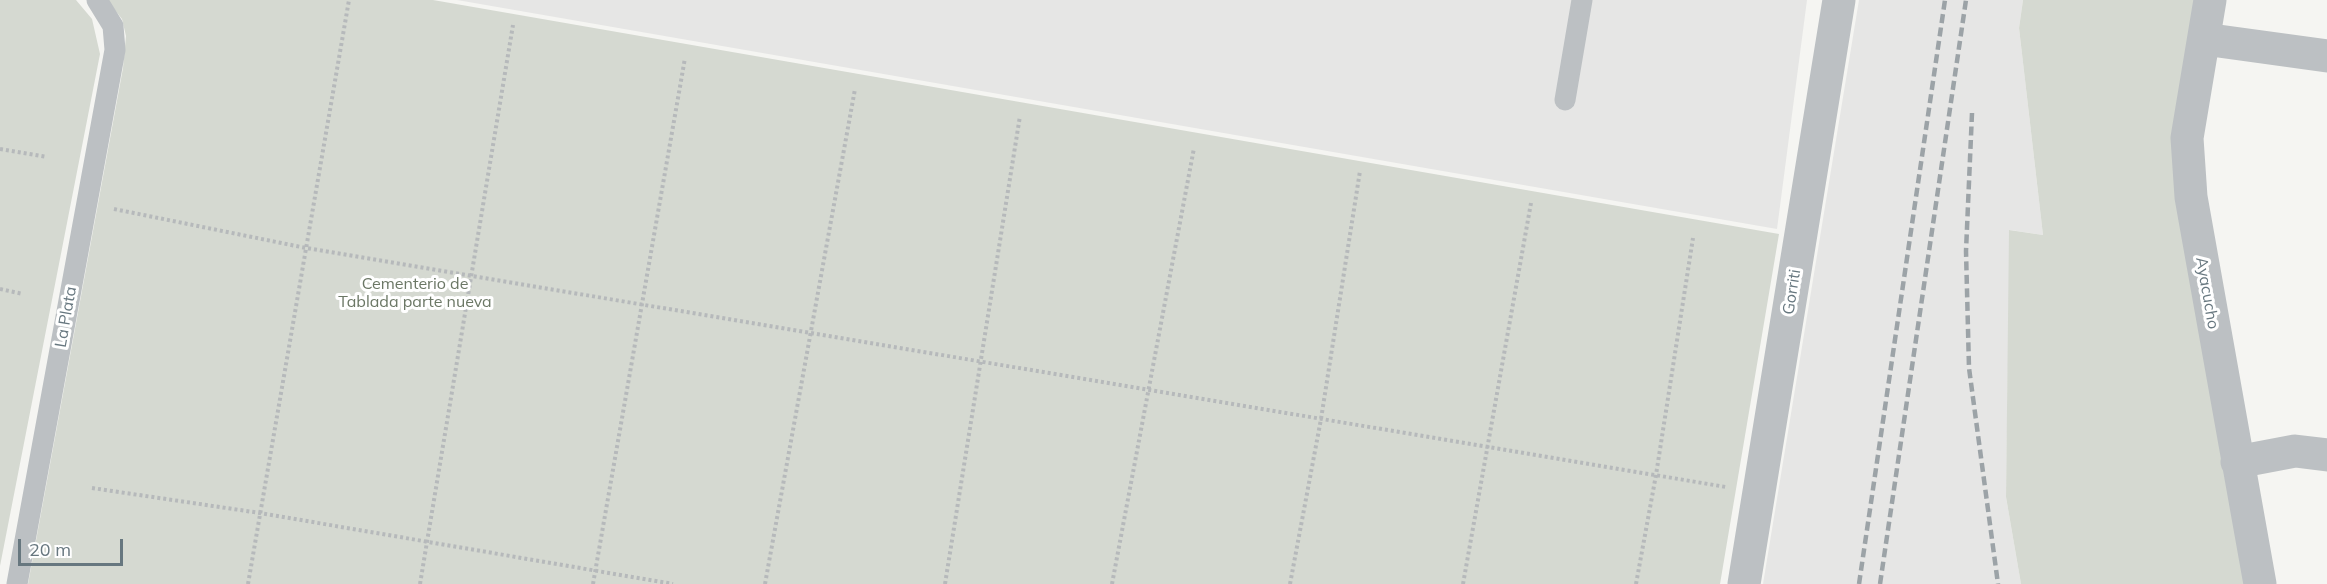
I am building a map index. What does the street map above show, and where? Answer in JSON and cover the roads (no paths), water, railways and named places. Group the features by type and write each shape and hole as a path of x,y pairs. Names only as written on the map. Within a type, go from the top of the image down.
{"street":[{"name":"Gorriti","path":"1744,584 1839,0"},
{"name":"Ayacucho","path":"2210,0 2187,138 2191,196 2260,584"},
{"path":"2204,39 2327,56"},
{"path":"2237,462 2295,451 2327,455"}],"lane":[{"name":"La Plata","path":"17,584 115,50 113,26 97,0"},
{"path":"1565,100 1582,0"}],"railway":[{"path":"1859,584 1945,0"},
{"path":"1880,584 1966,0"},
{"path":"1972,113 1966,251 1969,368 1998,584"}],"park label":[{"name":"Cementerio de Tablada parte nueva","path":"415,293"}]}
